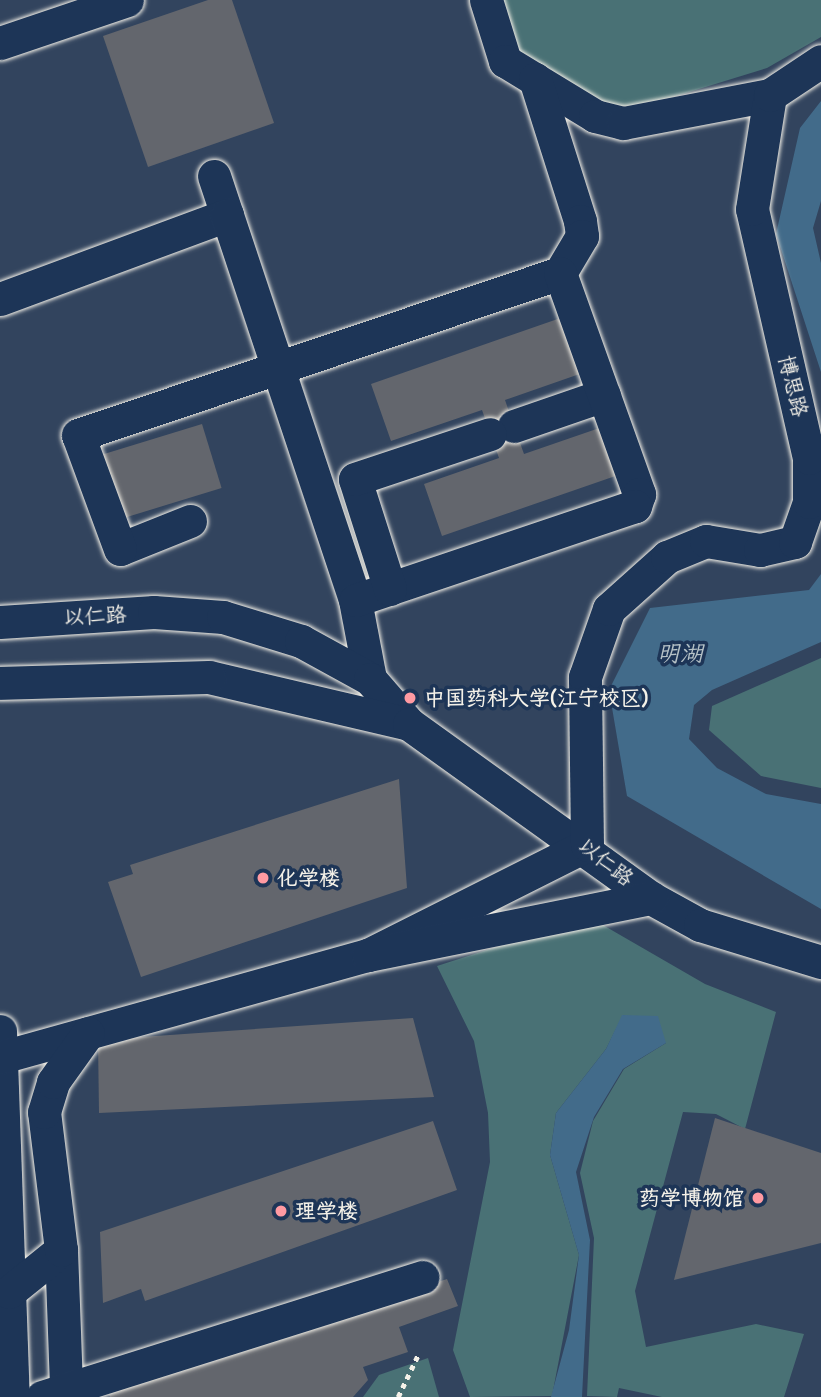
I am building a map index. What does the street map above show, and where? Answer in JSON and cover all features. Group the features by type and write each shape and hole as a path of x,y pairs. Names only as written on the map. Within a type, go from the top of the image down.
{"street":[{"path":"0,43 127,0"},
{"path":"486,0 505,61 595,116 623,123 771,95 821,61"},
{"path":"190,521 120,549 78,435 277,364 560,273 582,236 580,221 536,79"},
{"name":"博思路","path":"587,845 585,677 609,609 667,557 706,541 760,551 794,542 809,502 809,457 752,209 771,95"},
{"path":"214,176 355,600 369,679"},
{"path":"0,299 227,215"},
{"path":"355,600 630,511 639,494 560,273"},
{"path":"390,589 355,479 604,396"},
{"name":"以仁路","path":"0,622 154,612 223,617 301,641 369,679 410,723 587,845 652,898 700,925 821,962"},
{"name":"以仁路","path":"0,683 209,677 410,723"},
{"path":"368,956 587,845"},
{"path":"13,1397 1,1044 88,1033 368,956 652,898"},
{"path":"88,1033 53,1082 44,1112 61,1250 54,1393 423,1277"},
{"path":"9,1292 61,1250"}],"path":[{"path":"398,1397 418,1355"}],"shaded area":[{"name":"中国药科大学(江宁校区)","path":"0,0 821,0 821,1397 0,1397"}],"green space":[{"path":"496,0 821,0 821,37 767,68 621,113 509,51"},
{"path":"821,658 821,788 761,776 709,730 712,706"},
{"path":"589,917 705,984 776,1012 745,1129 716,1114 683,1112 635,1291 646,1347 756,1324 804,1334 784,1397 662,1397 619,1388 617,1397 587,1396 594,1238 580,1173 593,1121 624,1069 666,1043 623,1015 606,1049 556,1113 550,1155 579,1255 552,1396 470,1397 453,1350 490,1162 488,1113 474,1041 437,966"},
{"path":"428,1358 439,1397 363,1397 379,1375"}],"water":[{"path":"821,101 821,201 813,228 821,263 821,372 776,234 800,128"},
{"name":"明湖","path":"821,574 821,642 712,690 694,705 689,739 717,768 766,794 821,804 821,909 627,796 609,690 650,608 809,590"},
{"path":"622,1015 658,1016 666,1043 623,1069 594,1117 576,1172 590,1240 582,1397 551,1397 569,1330 579,1255 550,1155 556,1113 606,1049"}],"building":[{"path":"208,0 232,0 274,123 148,167 103,36"},
{"path":"572,314 591,370 505,400 514,426 524,454 611,424 627,472 442,536 424,484 499,458 482,410 391,441 371,384"},
{"path":"202,424 222,488 111,522 91,458"},
{"name":"化学楼","path":"399,779 407,888 141,977 108,882 133,874 130,865"},
{"path":"413,1018 434,1097 99,1113 98,1040"},
{"name":"药学博物馆","path":"715,1118 821,1153 821,1243 674,1280"},
{"name":"理学楼","path":"433,1121 457,1190 145,1301 141,1289 103,1303 100,1232"},
{"path":"447,1279 458,1306 399,1327 408,1352 363,1367 368,1380 353,1397 110,1397 107,1389"}],"place":[{"name":"中国药科大学(江宁校区)","path":"410,698"},
{"name":"化学楼","path":"263,878"},
{"name":"药学博物馆","path":"758,1198"},
{"name":"理学楼","path":"281,1211"}]}
